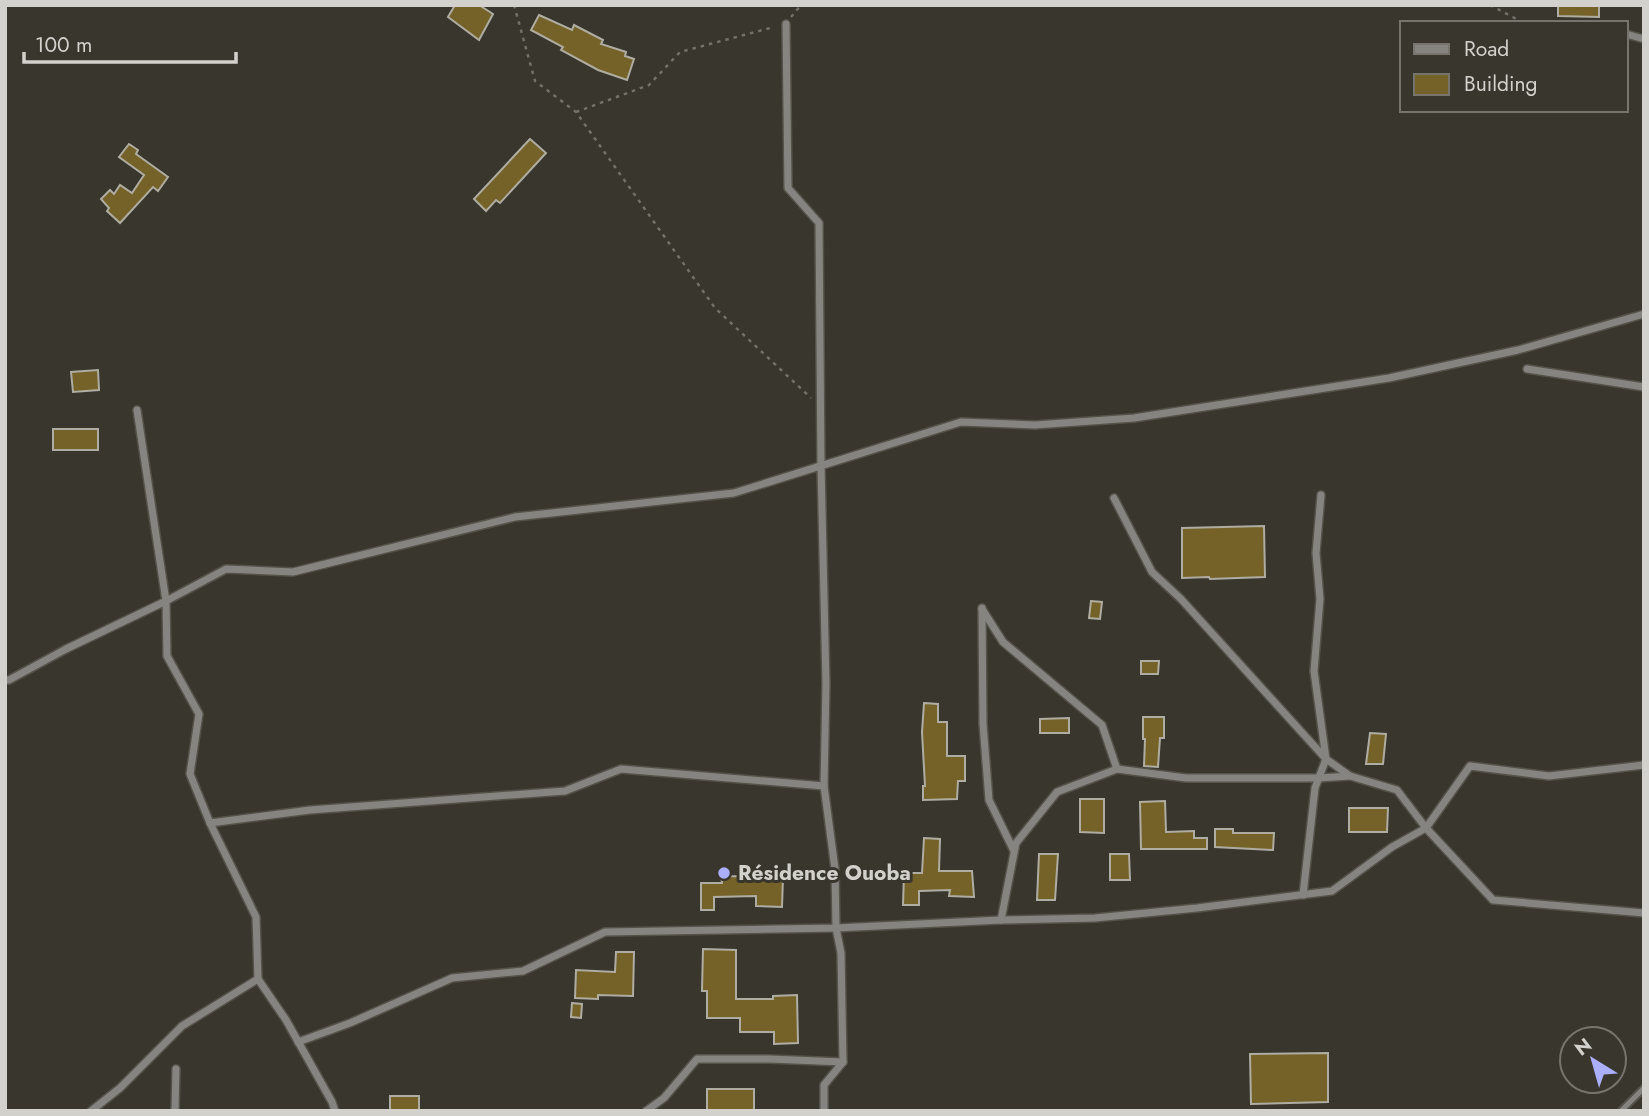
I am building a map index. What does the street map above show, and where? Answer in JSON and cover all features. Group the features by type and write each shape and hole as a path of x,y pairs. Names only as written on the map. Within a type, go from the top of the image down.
{"street":[{"path":"786,24 789,188 818,223 826,684 824,786 835,869 836,928 841,953 843,1062 824,1085 824,1111"},
{"path":"5,680 226,569 293,572 515,517 734,493 961,422 1035,425 1134,418 1389,378 1518,350 1644,314"},
{"path":"1527,369 1644,387"},
{"path":"137,410 166,601 167,656 199,713 190,774 210,823 256,917 258,979 298,1042 335,1111"},
{"path":"1303,895 1315,788 1326,759 1314,671 1320,599 1316,553 1321,495"},
{"path":"1114,498 1152,572 1181,599 1326,759 1350,776 1397,790 1426,828 1493,900 1644,913"},
{"path":"1014,852 989,800 983,723 982,608 1003,642 1102,725 1117,769"},
{"path":"298,1042 350,1023 452,978 523,971 605,932 836,928 1095,918 1332,891 1392,847 1426,828 1470,765 1549,776 1644,765"},
{"path":"210,823 310,810 565,791 621,769 824,786"},
{"path":"1000,920 1016,843 1057,792 1117,769 1186,778 1350,776"},
{"path":"91,1111 120,1088 182,1026 258,979"},
{"path":"646,1111 664,1098 697,1059 843,1062"},
{"path":"175,1111 176,1069"}],"lane":[{"path":"1621,1111 1644,1088"}],"path":[{"path":"514,5 535,81 576,112 715,308 821,408"},
{"path":"576,112 649,85 680,52 786,24 801,5"},
{"path":"1490,5 1520,21"}],"building":[{"path":"455,5 479,5 493,14 479,40 448,17"},
{"path":"1558,5 1599,5 1599,17 1558,16"},
{"path":"539,15 572,30 574,25 603,40 601,44 626,52 625,56 634,59 627,80 598,70 531,30"},
{"path":"530,139 546,153 500,203 496,200 486,211 474,199"},
{"path":"129,144 138,150 136,154 168,177 158,191 153,187 120,223 107,211 109,208 101,199 110,190 114,194 120,185 132,193 144,175 119,157"},
{"path":"98,370 99,390 73,392 71,372"},
{"path":"53,429 98,429 98,450 53,450"},
{"path":"1264,526 1265,577 1182,578 1182,528"},
{"path":"1091,601 1102,602 1100,619 1089,618"},
{"path":"1141,661 1159,661 1158,674 1141,674"},
{"path":"924,703 938,704 938,722 947,722 947,756 965,756 965,781 958,781 957,799 923,800"},
{"path":"1143,717 1164,717 1164,738 1160,738 1158,767 1144,766"},
{"path":"1069,718 1069,733 1040,733 1040,719"},
{"path":"1370,733 1386,734 1383,764 1366,764"},
{"path":"1080,799 1104,799 1104,833 1080,832"},
{"path":"1165,801 1166,832 1194,831 1194,838 1207,838 1207,849 1141,849 1140,802"},
{"path":"1349,808 1388,808 1387,832 1349,832"},
{"path":"1215,829 1233,829 1233,833 1274,833 1273,850 1215,847"},
{"path":"924,838 940,839 939,871 972,871 974,897 949,896 950,890 919,891 919,905 903,905 904,873 922,873"},
{"path":"1039,854 1058,854 1055,900 1037,900"},
{"path":"1110,854 1129,854 1130,880 1110,880"},
{"path":"721,876 783,877 782,907 756,906 756,896 714,897 714,910 701,910 701,883 722,883"},
{"path":"703,949 736,950 736,999 773,999 773,996 797,995 798,1043 774,1044 774,1032 740,1032 740,1018 707,1018 707,991 702,991"},
{"path":"616,952 634,952 633,996 598,995 598,999 575,998 576,970 615,972"},
{"path":"572,1003 582,1004 581,1018 571,1017"},
{"path":"1328,1053 1328,1102 1251,1104 1250,1054"},
{"path":"707,1089 754,1089 754,1111 707,1111"},
{"path":"390,1096 419,1096 419,1111 390,1111"}],"place":[{"name":"Résidence Ouoba","path":"724,873"}]}
